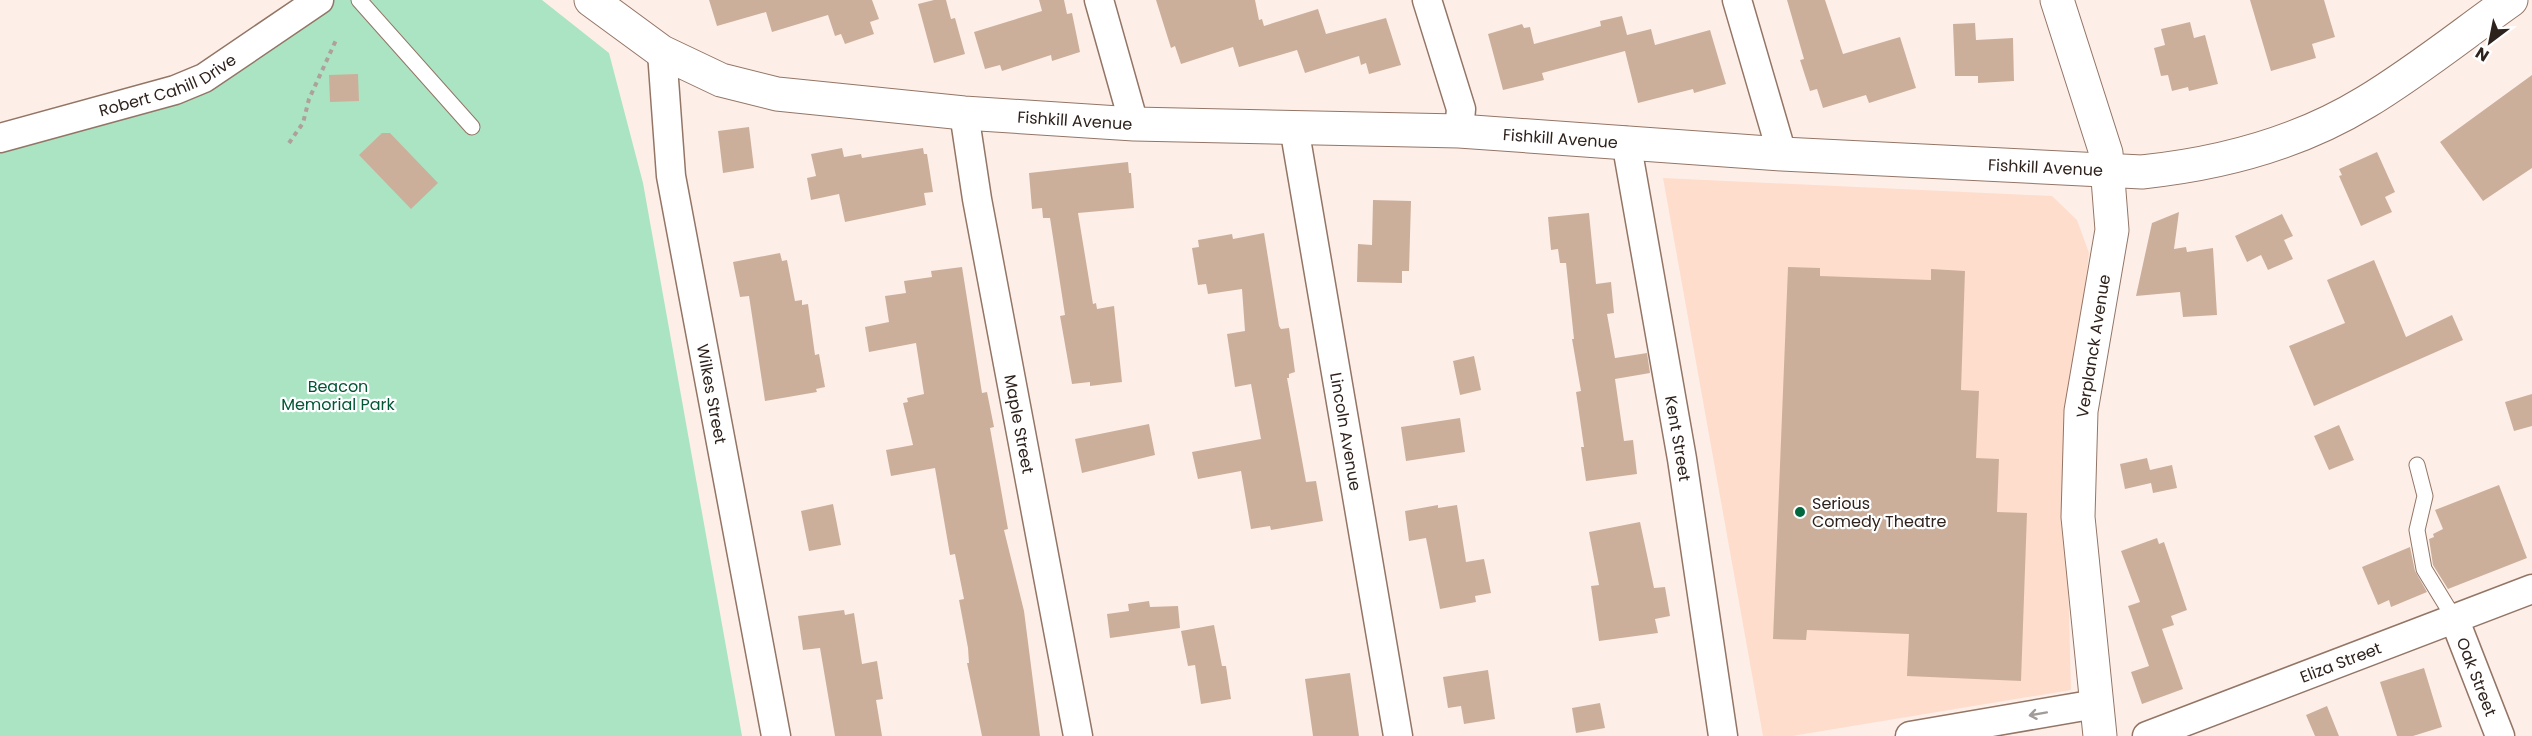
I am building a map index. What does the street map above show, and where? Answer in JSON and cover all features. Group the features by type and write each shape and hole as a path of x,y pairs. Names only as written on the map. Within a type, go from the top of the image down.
{"main road":[{"name":"Fishkill Avenue","path":"591,0 662,52 722,80 777,93 964,113 1134,124 1459,131 1626,141 1782,154 2142,172 2188,167 2294,138 2366,102 2511,0"},
{"name":"Verplanck Avenue","path":"2057,0 2106,153 2112,230 2081,411 2078,517 2100,736"}],"street":[{"path":"1099,0 1134,124"},
{"path":"1427,0 1461,109 1459,131"},
{"path":"1737,0 1782,154"},
{"name":"Robert Cahill Drive","path":"0,138 175,90 204,78 311,2"},
{"name":"Wilkes Street","path":"662,52 671,176 776,736"},
{"name":"Maple Street","path":"964,113 977,199 1078,736"},
{"name":"Lincoln Avenue","path":"1294,127 1398,736"},
{"name":"Kent Street","path":"1626,141 1682,459 1723,736"},
{"name":"Eliza Street","path":"2147,736 2532,589"},
{"name":"Oak Street","path":"2454,618 2500,736"},
{"path":"1910,736 2096,704"}],"lane":[{"path":"359,0 472,127"},
{"path":"2417,465 2425,496 2417,530 2424,569 2454,618"}],"path":[{"path":"289,143 303,123 309,99 337,38"}],"shaded area":[{"path":"1663,178 2052,196 2077,220 2089,253 2065,466 2071,690 1792,736 1763,736"}],"green space":[{"name":"Beacon Memorial Park","path":"319,0 542,0 609,53 643,183 742,736 0,736 0,138 204,78"}],"building":[{"path":"709,0 872,0 879,19 870,22 874,34 845,44 841,34 835,36 828,15 772,32 766,12 717,26"},
{"path":"946,0 951,19 955,18 965,54 934,63 918,4"},
{"path":"1039,0 1064,0 1067,14 1072,13 1080,52 1052,61 1051,55 1002,71 1000,65 985,69 974,32 1042,11"},
{"path":"1156,0 1255,0 1259,20 1262,19 1264,26 1318,9 1326,34 1386,18 1401,65 1369,74 1366,63 1361,65 1359,56 1305,73 1297,50 1239,67 1233,47 1181,64 1175,46 1171,48"},
{"path":"1787,0 1825,0 1843,54 1900,37 1916,88 1869,103 1866,95 1823,108 1817,89 1810,91 1800,60 1804,59"},
{"path":"2250,0 2324,0 2335,37 2312,44 2316,58 2271,71"},
{"path":"1622,16 1627,35 1651,29 1655,45 1710,30 1726,84 1694,93 1693,89 1638,103 1625,51 1542,73 1544,80 1503,90 1488,34 1522,24 1524,28 1530,27 1534,44 1601,26 1600,21"},
{"path":"2190,22 2194,38 2205,35 2218,84 2189,91 2188,87 2172,91 2168,75 2161,76 2154,48 2165,45 2161,29"},
{"path":"1975,23 1976,40 2013,38 2014,81 1978,83 1978,76 1955,76 1953,24"},
{"path":"358,74 359,101 330,102 329,75"},
{"path":"2532,75 2532,168 2483,201 2440,142"},
{"path":"749,127 754,168 723,173 718,131"},
{"path":"382,133 390,133 438,183 411,209 359,155"},
{"path":"842,148 844,157 861,154 862,158 923,148 924,154 927,154 933,192 924,193 926,205 845,222 839,194 811,200 807,178 816,176 811,154"},
{"path":"2377,152 2395,192 2385,197 2392,212 2361,226 2339,176 2342,175 2339,169"},
{"path":"1128,162 1134,208 1078,213 1093,304 1096,303 1097,309 1114,306 1122,382 1090,386 1090,382 1072,384 1060,316 1065,315 1050,218 1043,218 1042,208 1032,209 1029,173"},
{"path":"1373,200 1411,201 1409,271 1402,271 1402,283 1357,282 1358,244 1372,245"},
{"path":"2179,212 2174,249 2186,247 2187,252 2213,248 2217,315 2183,317 2180,292 2136,296 2152,223"},
{"path":"1589,213 1596,284 1611,282 1614,313 1607,314 1615,358 1647,353 1650,373 1615,379 1624,441 1633,440 1637,474 1586,481 1581,447 1584,447 1576,392 1581,391 1572,339 1574,339 1566,263 1560,263 1558,249 1551,250 1548,217"},
{"path":"2282,214 2293,236 2284,240 2293,259 2268,270 2261,255 2247,262 2235,236"},
{"path":"1264,233 1279,326 1281,329 1289,328 1295,372 1289,374 1287,378 1306,482 1316,481 1323,521 1271,530 1270,526 1251,529 1241,471 1198,479 1192,452 1261,439 1251,384 1235,387 1227,334 1245,331 1242,289 1208,294 1206,284 1198,285 1192,248 1199,247 1198,240 1232,234 1233,239"},
{"path":"780,253 782,261 787,260 795,301 802,300 802,305 808,304 815,355 819,354 825,387 816,389 817,392 765,401 749,296 740,297 733,262"},
{"path":"2374,260 2406,337 2452,315 2463,340 2314,406 2289,346 2345,323 2327,280"},
{"path":"962,267 982,393 987,392 994,427 990,428 1008,529 1004,530 1024,611 1040,736 982,736 967,663 969,663 968,648 959,600 964,599 955,554 950,555 935,468 891,476 886,450 913,445 903,403 908,402 907,398 924,394 916,343 869,352 865,327 889,322 885,296 906,293 904,281 932,277 931,271"},
{"path":"1788,267 1820,268 1820,276 1931,280 1931,269 1965,271 1961,390 1979,391 1976,458 1999,459 1997,512 2027,513 2021,681 1907,676 1909,634 1807,630 1806,640 1773,639"},
{"path":"1474,356 1481,390 1460,395 1453,361"},
{"path":"2532,394 2532,426 2514,431 2505,402"},
{"path":"1460,418 1465,452 1406,461 1401,427"},
{"path":"1149,424 1155,455 1082,473 1075,439"},
{"path":"2339,425 2354,460 2329,470 2314,436"},
{"path":"2147,458 2150,470 2172,465 2177,488 2153,493 2151,483 2125,489 2120,464"},
{"path":"2499,485 2527,558 2448,589 2433,565 2429,539 2443,529 2435,510"},
{"path":"833,504 841,545 809,551 801,511"},
{"path":"1438,505 1438,508 1457,505 1466,562 1484,559 1491,593 1475,596 1476,602 1440,609 1426,538 1409,541 1405,511"},
{"path":"1640,522 1654,588 1665,587 1670,616 1655,619 1658,633 1599,641 1591,586 1599,585 1589,532"},
{"path":"2157,538 2159,544 2164,542 2187,610 2171,616 2174,625 2162,629 2183,689 2142,704 2131,672 2149,666 2128,606 2140,602 2121,551"},
{"path":"2410,547 2415,571 2427,592 2391,607 2389,600 2378,605 2362,567"},
{"path":"1149,601 1150,607 1178,606 1180,628 1110,638 1107,614 1129,611 1128,604"},
{"path":"844,610 845,615 854,613 862,664 877,661 883,699 876,700 882,736 835,736 820,648 803,650 798,616"},
{"path":"1214,625 1222,666 1226,666 1231,699 1201,704 1195,665 1188,666 1181,631"},
{"path":"2424,668 2442,727 2413,736 2397,736 2380,682"},
{"path":"1488,670 1495,719 1464,724 1461,706 1448,708 1443,677"},
{"path":"1350,673 1359,736 1313,736 1305,679"},
{"path":"1600,703 1605,728 1576,733 1572,708"},
{"path":"2327,706 2339,736 2315,736 2306,715"}],"place":[{"name":"Serious Comedy Theatre","path":"1800,512"}]}
